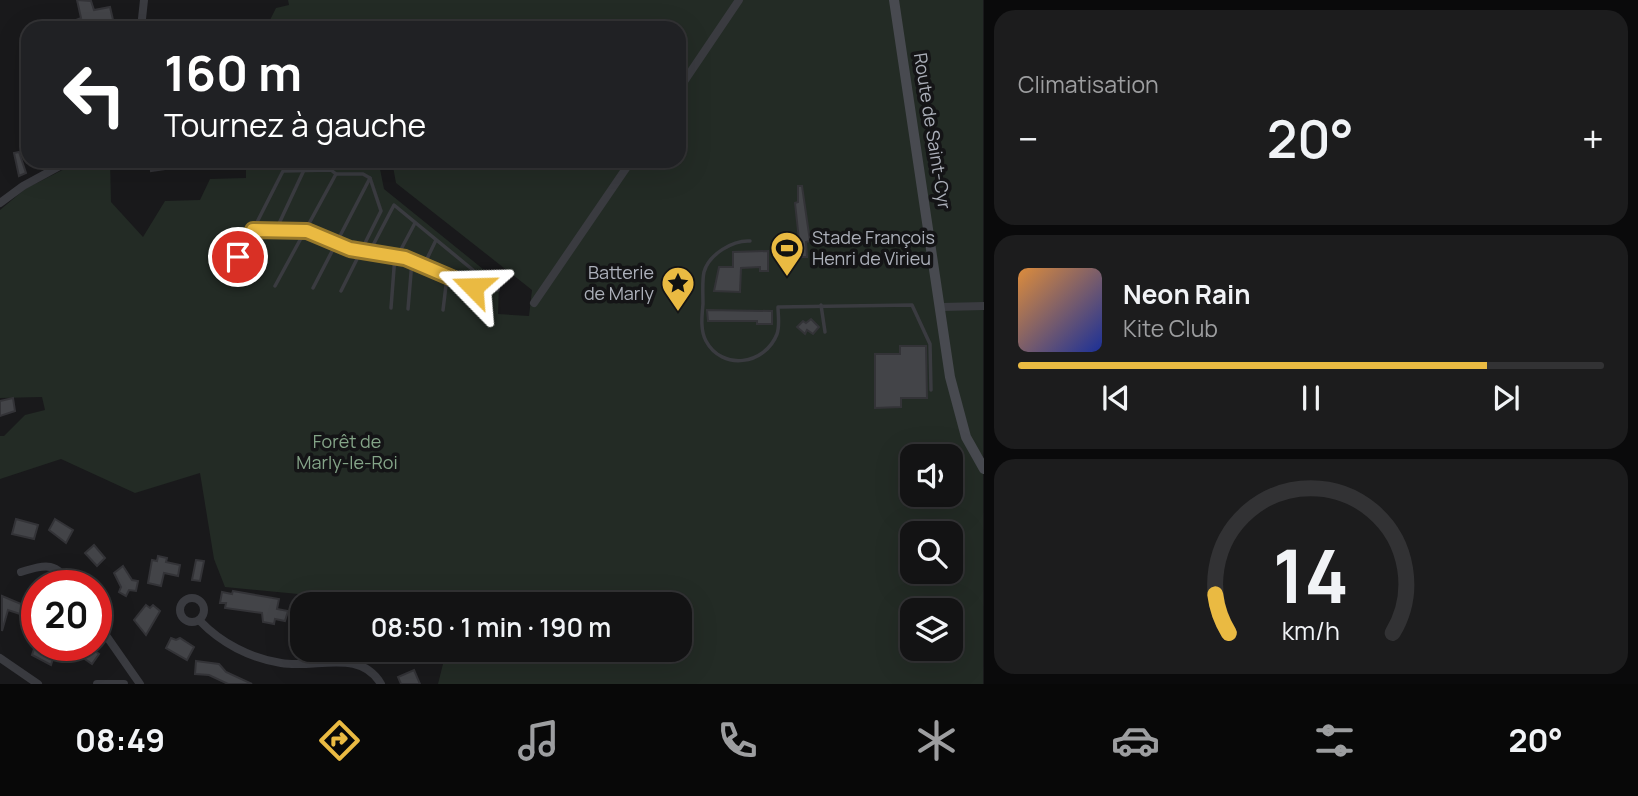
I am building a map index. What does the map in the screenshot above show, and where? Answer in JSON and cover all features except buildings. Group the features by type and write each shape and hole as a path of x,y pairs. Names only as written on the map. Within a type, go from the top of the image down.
{"main road":[{"name":"Route de Saint-Cyr","path":"894,0 956,406 966,437 984,469"}],"street":[{"path":"142,21 144,0"},
{"path":"686,78 738,0"},
{"path":"0,203 23,186 56,168"},
{"path":"534,303 626,168"},
{"path":"942,306 984,306"},
{"path":"28,570 46,565 57,570"},
{"path":"200,621 213,635 247,654 278,663 310,666 355,663 372,672 381,684"},
{"path":"112,643 141,684"},
{"path":"0,658 38,684"},
{"path":"97,684 124,684"}],"lane":[{"path":"249,251 253,230 280,174 287,170 331,170 336,174 363,174 370,178 381,211 341,291"},
{"path":"276,230 304,170"},
{"path":"275,286 336,174"},
{"path":"313,288 370,178"},
{"path":"370,252 394,205 479,275 470,286"},
{"path":"391,308 396,255 415,223"},
{"path":"253,230 307,231 336,244 361,251 396,255 470,286 498,290"},
{"path":"424,265 436,240"},
{"path":"750,240 729,246 712,258 704,271 701,320 705,340 721,357 736,361 756,358 769,348 778,332 778,307 912,304 930,344 931,390"},
{"path":"249,251 257,257 257,264 253,270 244,271 237,264 238,257 249,251"},
{"path":"408,309 412,261"},
{"path":"443,310 447,277"},
{"path":"821,304 825,332"}],"green space":[{"name":"Forêt de Marly-le-Roi","path":"288,0 983,0 983,684 438,684 443,664 402,662 692,662 692,592 290,593 225,587 214,559 200,473 135,493 61,459 0,479 0,436 4,436 25,415 45,410 42,397 0,398 0,210 25,189 66,168 110,168 111,202 143,237 165,201 200,200 210,179 246,178 246,168 380,168 384,189 499,282 498,314 529,316 532,290 396,183 393,168 686,168 686,21 270,21 276,8 289,5"}],"place":[{"name":"Stade François Henri de Virieu","path":"787,278"},
{"name":"Batterie de Marly","path":"678,313"}],"route":[{"path":"238,257 242,252 249,251 249,238 253,230 307,231 350,249 390,254 418,262 473,287"}]}
